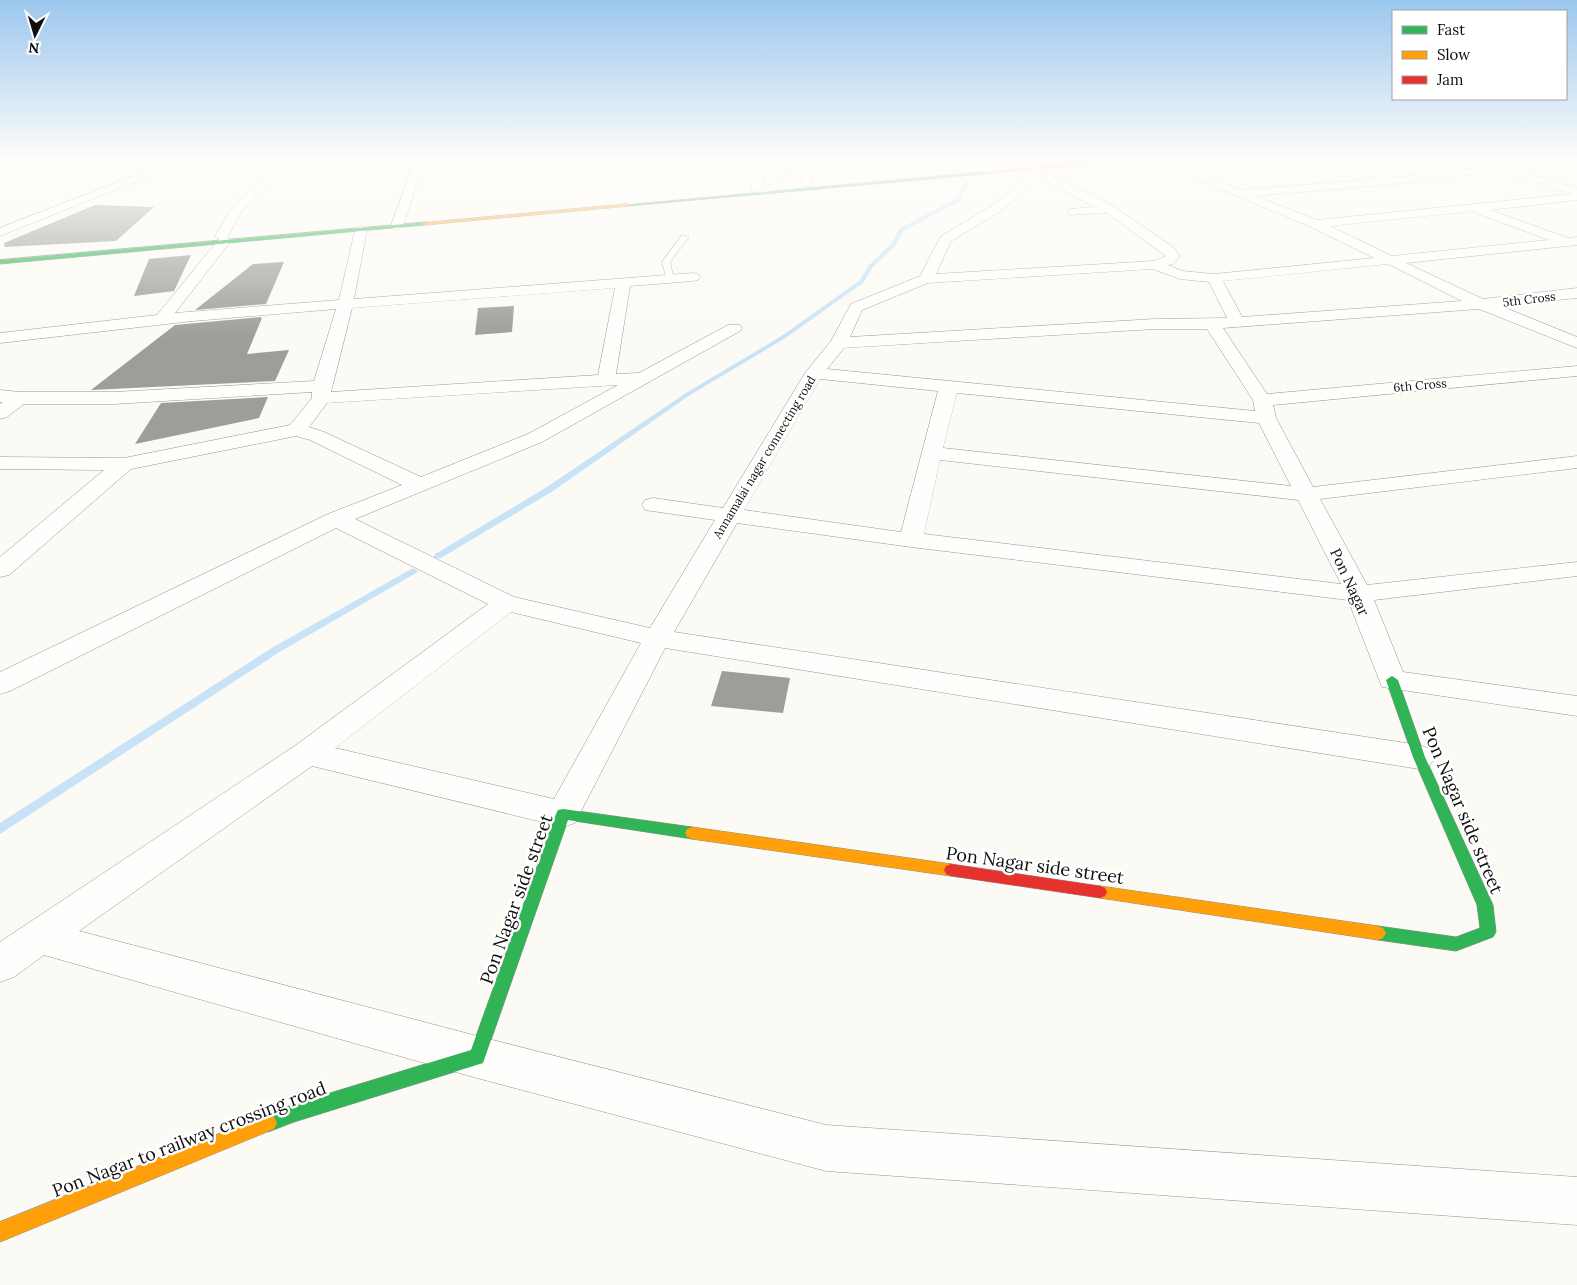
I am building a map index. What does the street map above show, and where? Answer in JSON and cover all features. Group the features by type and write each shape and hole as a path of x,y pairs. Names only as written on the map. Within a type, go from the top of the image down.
{"main road":[{"path":"0,257 451,219"},
{"path":"0,262 223,239 361,230 398,224"},
{"name":"Pon Nagar side street","path":"478,1057 563,814 1456,944 1488,932 1485,904 1419,757 1392,680"},
{"name":"Pon Nagar to railway crossing road","path":"0,1232 294,1114 478,1057"}],"street":[{"path":"0,232 33,219"},
{"path":"162,320 223,239 232,219"},
{"path":"398,224 400,219"},
{"path":"926,279 946,239 979,219"},
{"path":"1123,219 1168,250 1173,256 1168,262 1154,265"},
{"path":"1302,219 1392,260 1481,304 1577,343"},
{"path":"1315,224 1365,219"},
{"path":"1507,219 1574,243"},
{"path":"298,430 321,392 345,306 361,230"},
{"path":"1154,265 1180,275 1214,278 1574,243"},
{"name":"Annamalai nagar connecting road","path":"563,814 657,638 814,373 839,343 856,308 926,279 1154,265"},
{"path":"0,338 193,316 345,306 693,277"},
{"path":"1214,278 1237,322"},
{"path":"606,380 623,282"},
{"name":"5th Cross","path":"839,343 1155,324 1212,324 1481,304 1577,293"},
{"name":"Pon Nagar","path":"1212,324 1264,409 1359,594 1392,680"},
{"path":"0,684 336,519 535,438 734,328"},
{"name":"6th Cross","path":"814,373 949,386 1264,409 1577,371"},
{"path":"0,396 20,398 114,398 321,392 644,378"},
{"path":"912,540 931,453 949,386"},
{"path":"0,413 20,398"},
{"path":"0,463 124,464 298,430 317,436 420,485"},
{"path":"931,453 1307,494 1577,462"},
{"path":"0,570 124,464"},
{"path":"653,506 912,540 1359,594 1577,569"},
{"path":"336,519 506,604 657,638 1419,757"},
{"path":"0,964 307,753 506,604"},
{"path":"1392,680 1577,706"},
{"path":"307,753 563,814"},
{"path":"39,937 478,1057 826,1148 1577,1201"}],"lane":[{"path":"670,279 666,262 685,237"}],"building":[{"path":"62,219 141,219 116,241 5,247 4,243"},
{"path":"191,255 174,291 134,296 149,259"},
{"path":"284,262 266,304 195,310 253,264"},
{"path":"514,306 512,332 475,335 478,308"},
{"path":"262,318 247,354 289,350 275,381 91,390 175,325"},
{"path":"268,397 259,418 135,444 161,403"},
{"path":"722,671 790,678 783,713 711,706"}],"waterway":[{"path":"438,556 550,489 688,394 782,338 861,282 871,266 894,244 901,230 922,219"},
{"path":"0,829 274,651 413,571"}],"traffic: fast":[{"path":"0,262 425,223"},
{"path":"1378,933 1456,944 1488,932 1485,905 1419,757 1392,680"},
{"path":"268,1123 294,1113 477,1057 563,814 692,833"}],"traffic: slow":[{"path":"425,223 470,219"},
{"path":"692,833 951,870"},
{"path":"1100,892 1378,933"},
{"path":"0,1232 268,1123"}],"traffic: jam":[{"path":"951,870 1100,892"}]}
